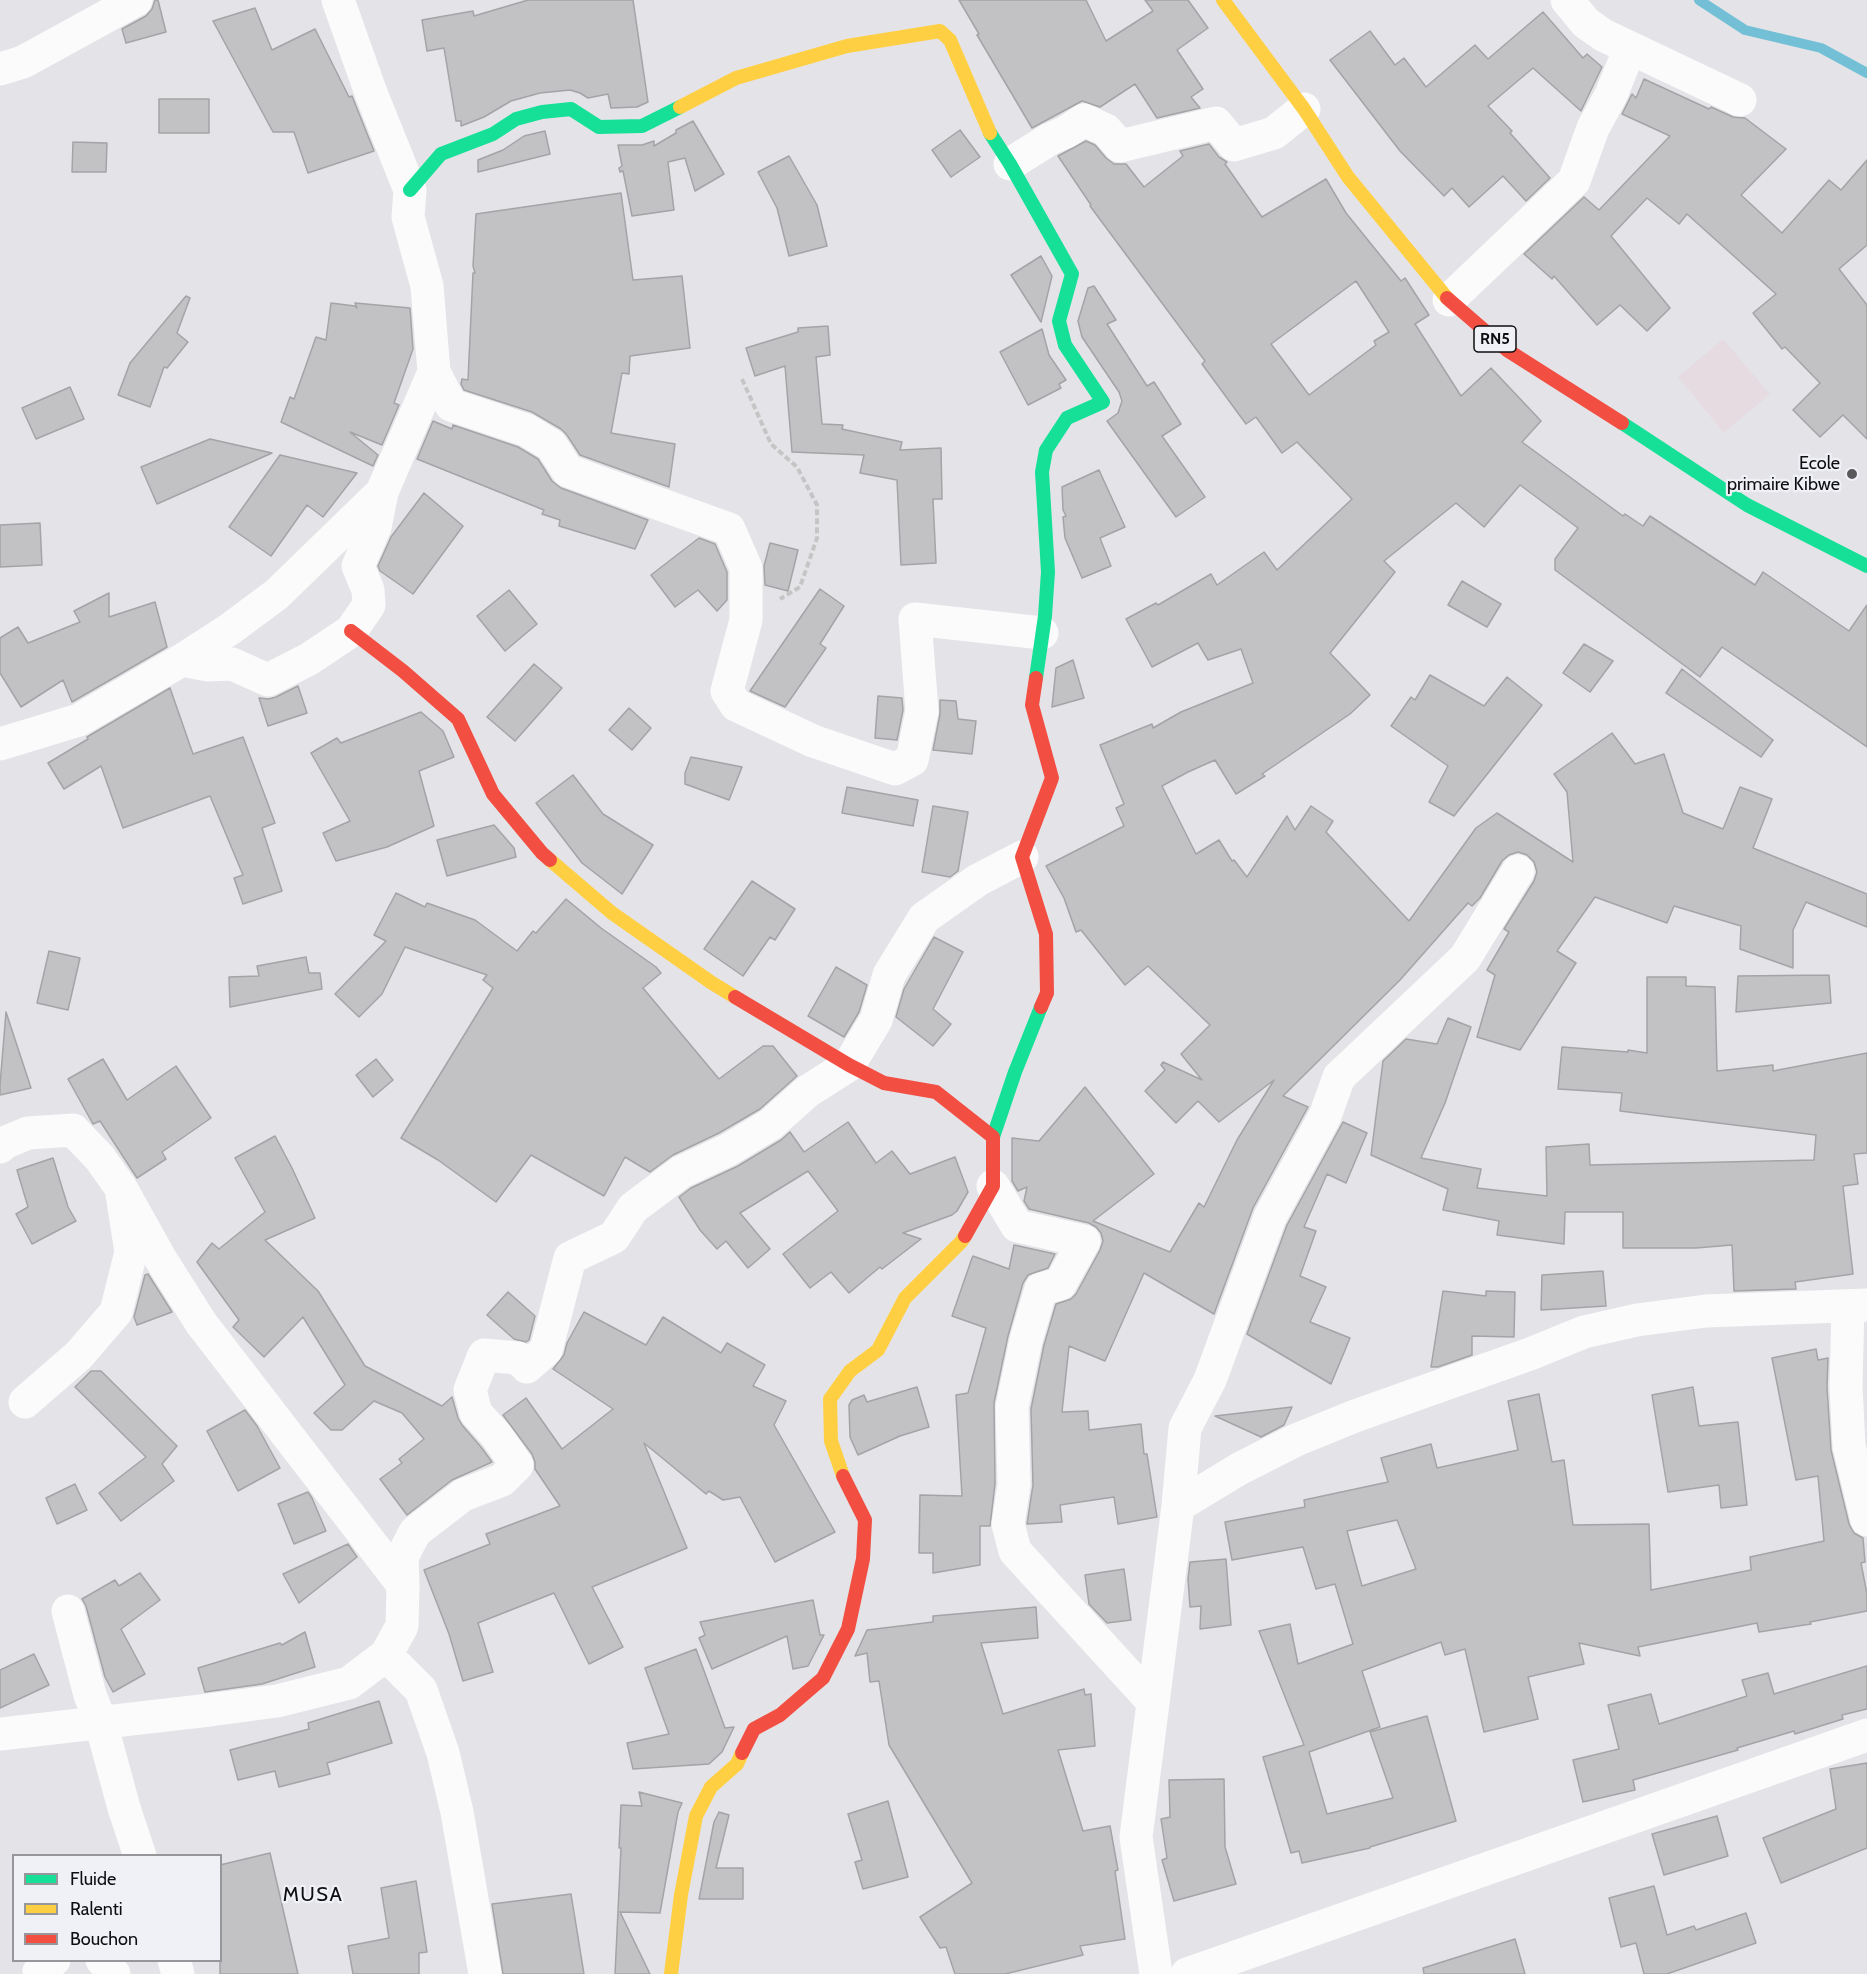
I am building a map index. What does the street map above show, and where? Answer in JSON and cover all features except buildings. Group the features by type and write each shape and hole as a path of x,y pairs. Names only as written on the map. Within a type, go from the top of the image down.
{"main road":[{"name":"RN5","path":"1223,0 1304,109 1348,177 1449,300 1507,350 1746,505 1867,566"},
{"path":"410,190 441,154 493,134 516,120 542,112 571,109 599,127 642,126 736,78 846,46 940,31 950,39 987,128 1072,274 1059,321 1065,345 1103,402 1066,418 1046,450 1042,472 1048,572 1045,616 1032,705 1052,778 1022,856 1046,934 1047,993 1015,1072 993,1137 993,1186 961,1242 905,1298 878,1350 850,1371 830,1399 831,1441 844,1478 865,1520 862,1559 848,1629 823,1678 780,1715 754,1729 737,1764 711,1787 696,1816 681,1895 671,1974"},
{"path":"351,631 403,671 458,719 494,794 542,853 612,913 703,977 849,1065 884,1083 936,1092 993,1137"}],"street":[{"path":"0,69 23,62 136,0"},
{"path":"338,0 371,93 410,190 408,217 427,286 434,372 451,405 526,430 551,446 568,471 729,528 747,568 746,620 727,691 736,705 813,741 895,769 912,760 922,711 915,619 1042,633"},
{"path":"1567,0 1586,23 1603,35 1740,100"},
{"path":"1449,300 1574,181 1593,128 1611,95 1630,48"},
{"path":"1010,164 1084,120 1106,130 1120,146 1216,123 1234,145 1274,133 1304,109"},
{"path":"182,660 208,665 232,664 268,680 309,659 351,631 369,605 368,590 358,566 375,527 382,492 434,372"},
{"path":"0,744 79,720 230,629 277,594 382,492"},
{"path":"0,1734 277,1701 349,1683 386,1655 402,1626 404,1585 402,1557 415,1532 463,1495 502,1480 516,1465 496,1435 476,1413 470,1390 484,1355 518,1358 527,1367 546,1350 570,1258 614,1237 633,1208 681,1172 771,1125 808,1091 849,1065 876,1020 889,975 924,918 978,880 1022,856"},
{"path":"1156,1974 1136,1837 1178,1506 1185,1428 1210,1380 1270,1216 1325,1116 1339,1077 1465,958 1518,871"},
{"path":"0,1147 28,1133 73,1130 99,1157 121,1188 160,1258 201,1323 404,1585"},
{"path":"993,1186 1017,1226 1084,1241 1060,1284 1041,1289 1026,1340 1012,1407 1014,1485 1008,1524 1015,1551 1153,1702"},
{"path":"25,1402 79,1355 116,1312 131,1252 121,1188"},
{"path":"1178,1506 1239,1469 1296,1440 1584,1332 1637,1320 1706,1311 1857,1305 1846,1386 1850,1446 1867,1520"},
{"path":"68,1611 90,1695 101,1723 139,1854"},
{"path":"386,1655 421,1690 443,1753 457,1812 485,1974"},
{"path":"1187,1974 1867,1735"},
{"path":"40,1974 39,1971 51,1962"},
{"path":"104,1962 116,1974"}],"path":[{"path":"742,379 771,444 796,467 817,505 817,538 800,586 746,620"}],"shaded area":[{"path":"1723,339 1770,394 1724,433 1678,377"}],"waterway":[{"path":"1699,0 1745,30 1821,48 1867,73"}],"traffic: fast":[{"path":"410,190 441,154 493,134 516,119 542,112 571,109 599,127 642,126 680,107"},
{"path":"990,133 1072,274 1059,321 1065,345 1103,402 1067,418 1046,450 1042,472 1048,572 1045,616 1036,678"},
{"path":"1622,423 1747,505 1867,566"},
{"path":"993,1137 1015,1072 1041,1007"}],"traffic: slow":[{"path":"1223,0 1304,109 1348,177 1447,298"},
{"path":"680,107 736,78 847,46 940,31 950,40 990,133"},
{"path":"550,860 612,913 735,997"},
{"path":"843,1476 831,1441 830,1399 850,1371 878,1350 905,1298 965,1236"},
{"path":"671,1974 681,1895 696,1816 711,1787 737,1764 742,1753"}],"traffic: jam":[{"path":"1447,298 1507,350 1622,423"},
{"path":"351,631 403,671 458,719 493,794 550,860"},
{"path":"1036,678 1032,705 1052,778 1022,857 1046,934 1047,993 1041,1007"},
{"path":"735,997 849,1065 884,1083 936,1092 993,1137 993,1186 965,1236"},
{"path":"742,1753 754,1729 780,1715 823,1678 848,1629 863,1559 865,1520 843,1476"}],"place":[{"name":"Ecole primaire Kibwe","path":"1852,474"}],"district":[{"name":"MUSA","path":"313,1895"}]}
